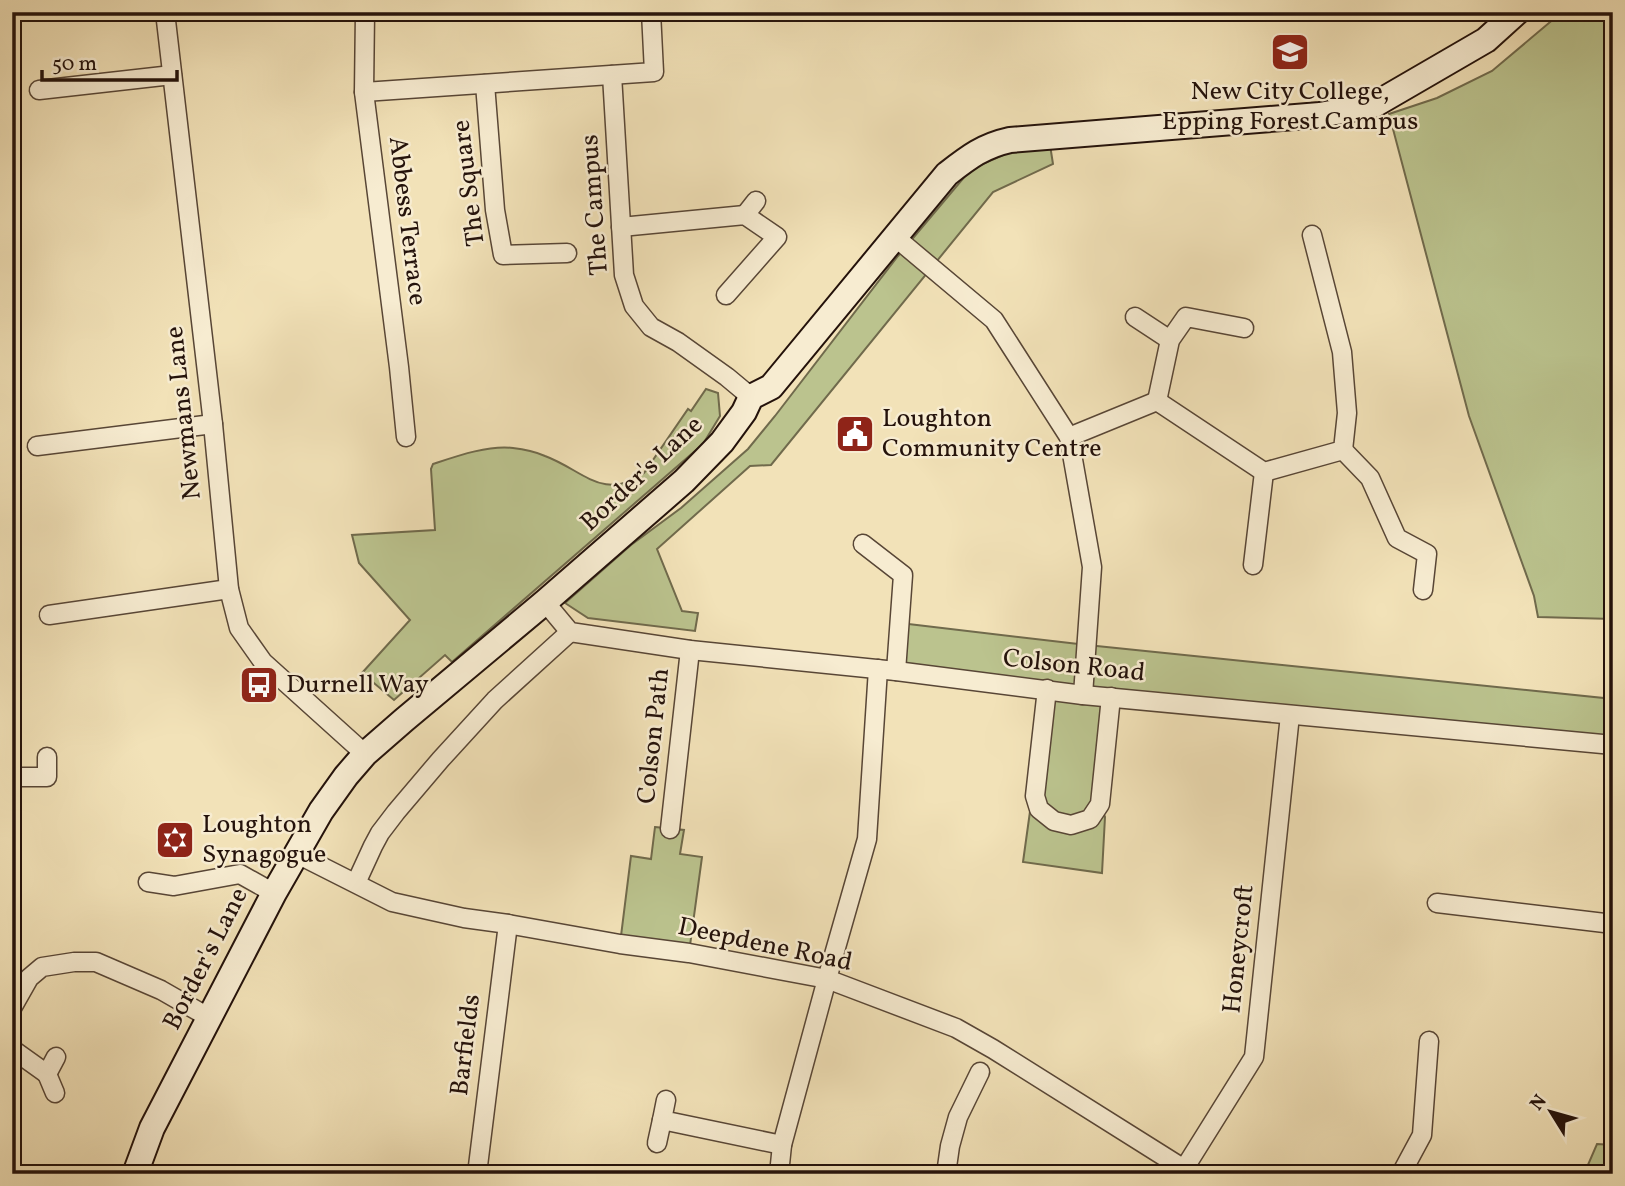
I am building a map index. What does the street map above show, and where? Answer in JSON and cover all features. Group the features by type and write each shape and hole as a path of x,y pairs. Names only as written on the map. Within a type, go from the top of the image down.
{"street":[{"name":"Newmans Lane","path":"164,12 213,424 229,589 239,628 263,662 365,754"},
{"name":"Abbess Terrace","path":"365,12 364,92 406,437"},
{"name":"The Square","path":"364,92 654,72 651,12"},
{"name":"Border's Lane","path":"135,1174 152,1128 295,853 346,776 365,754 684,481 722,442 744,412 751,397 771,387 947,174 971,155 990,145 1010,140 1320,115 1374,105 1486,40 1517,12"},
{"path":"39,90 172,75"},
{"name":"The Campus","path":"612,75 624,275 634,306 651,327 678,342 751,397"},
{"name":"The Square","path":"485,83 495,210 503,255 567,253"},
{"path":"621,227 751,208 777,237 726,295"},
{"path":"1312,234 1342,352 1348,413 1343,450"},
{"path":"895,237 994,320 1069,437 1091,567 1083,695"},
{"path":"1135,317 1170,340"},
{"path":"1157,401 1170,340 1186,317 1244,328"},
{"path":"1069,437 1157,401"},
{"path":"1157,401 1264,472 1343,450"},
{"path":"37,446 213,424"},
{"path":"1343,450 1370,478 1397,538 1427,554 1423,590"},
{"path":"1253,565 1264,472"},
{"path":"863,544 903,575 896,671"},
{"path":"49,615 229,589"},
{"path":"356,883 380,833 423,780 495,700 570,632 545,602"},
{"name":"Colson Road","path":"570,632 690,650 896,671 1083,695 1613,746"},
{"name":"Colson Path","path":"670,829 690,650"},
{"path":"779,1174 782,1145 867,839 878,669"},
{"path":"1047,689 1035,796 1039,809 1054,821 1071,825 1090,819 1100,804 1111,697"},
{"name":"Honeycroft","path":"1188,1171 1254,1057 1290,715"},
{"path":"12,777 47,777 47,757"},
{"name":"Deepdene Road","path":"295,853 392,902 464,918 689,953 827,979 956,1028 1188,1171"},
{"path":"148,882 174,886 240,874 274,893"},
{"path":"1437,903 1613,924"},
{"name":"Barfields","path":"477,1174 508,924"},
{"path":"12,1008 29,978 42,967 96,962 162,990 210,1017"},
{"path":"1401,1174 1422,1135 1429,1041"},
{"path":"12,1049 47,1074 55,1093"},
{"path":"47,1074 56,1057"},
{"path":"946,1174 958,1117 980,1072"},
{"path":"657,1143 666,1100"},
{"path":"662,1121 782,1145"}],"green space":[{"path":"1562,12 1613,12 1613,619 1538,617 1534,596 1469,416 1389,114 1437,98 1492,71"},
{"path":"1050,145 1053,164 993,192 771,465 750,466 657,549 682,611 698,613 695,631 588,618 565,603 748,449 898,256 971,169 1010,152"},
{"path":"706,389 718,393 720,416 703,444 452,662 445,655 394,700 362,673 410,620 359,563 352,535 435,530 431,469 433,464 483,450 513,448 558,462 593,481 617,485 644,473 688,409 691,411"},
{"path":"900,623 1613,699 1613,745 1111,697 1100,804 1105,817 1102,873 1023,862 1047,689 896,671"},
{"path":"655,827 684,830 680,854 702,857 689,953 620,944 631,856 651,859"},
{"path":"1597,1144 1613,1145 1613,1174 1584,1174"}],"place":[{"name":"New City College, Epping Forest Campus","path":"1290,52"},
{"name":"Loughton Community Centre","path":"855,434"},
{"name":"Durnell Way","path":"259,685"},
{"name":"Loughton Synagogue","path":"175,840"}]}
